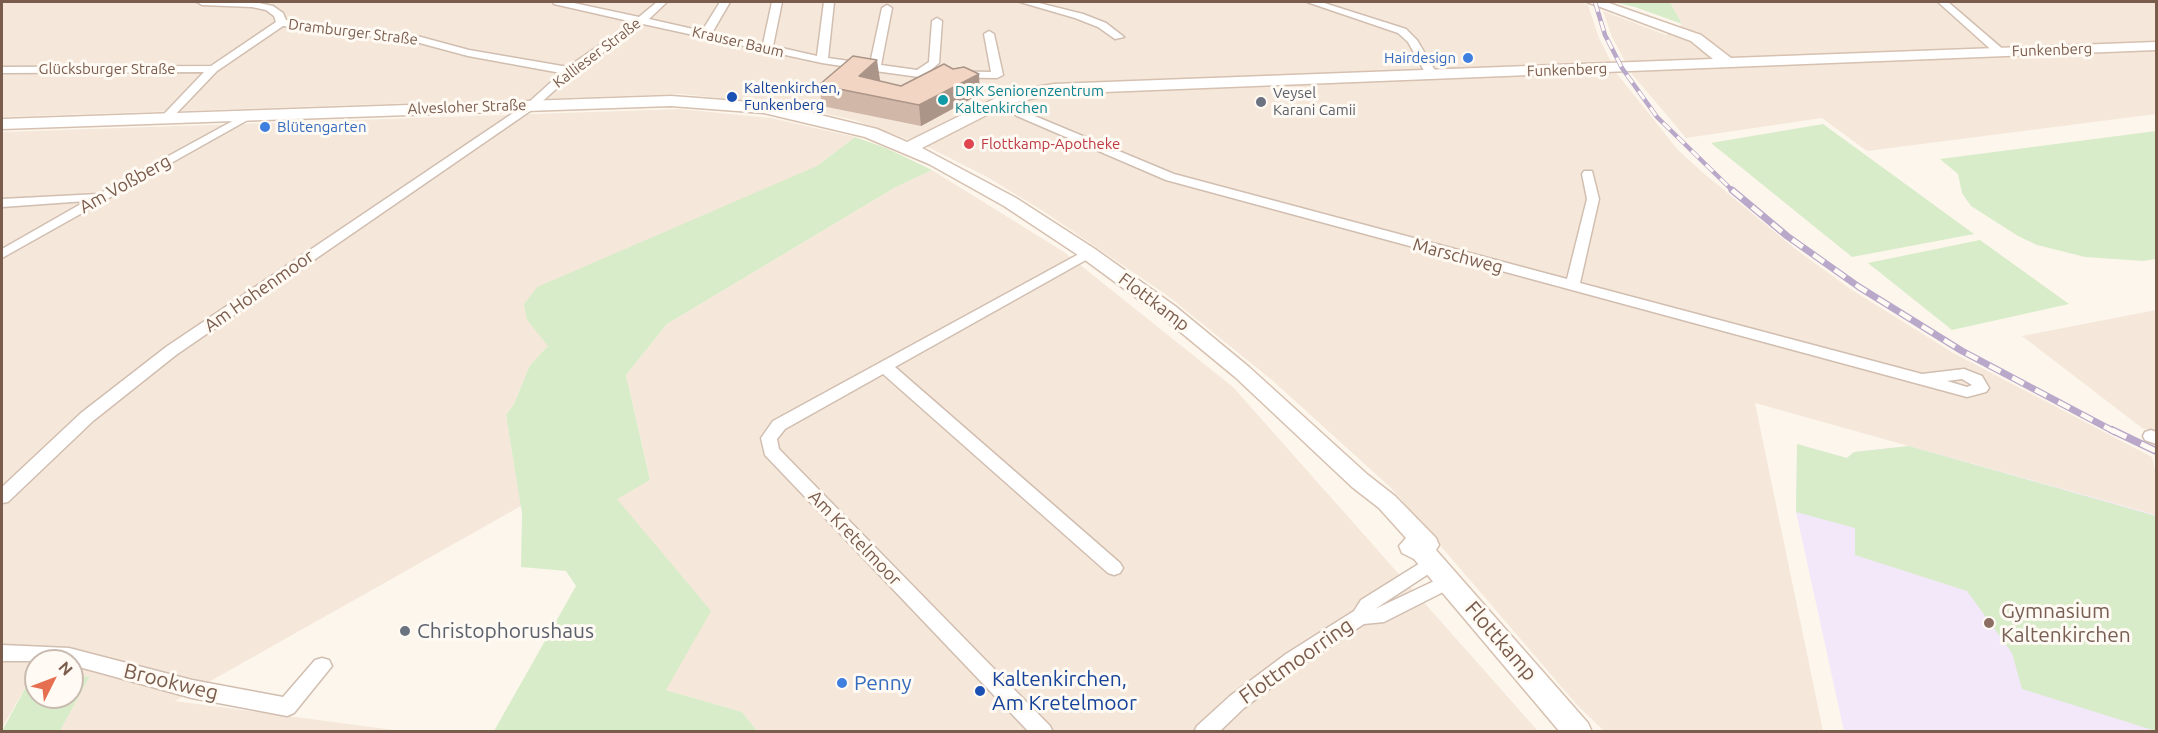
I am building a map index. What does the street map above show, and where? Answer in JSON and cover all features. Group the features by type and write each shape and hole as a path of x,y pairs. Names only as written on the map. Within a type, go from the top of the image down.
{"street":[{"path":"202,2 235,2 261,6 279,15 281,23"},
{"name":"Krauser Baum","path":"558,2 822,60 919,74 997,75 989,34"},
{"name":"Kallieser Straße","path":"532,105 570,71 642,20 662,2"},
{"path":"705,34 725,2"},
{"path":"767,48 777,2"},
{"path":"822,60 830,2"},
{"path":"1025,2 1079,16 1102,25 1119,37"},
{"path":"1312,2 1402,31 1412,40 1431,74"},
{"path":"1594,2 1696,38 1728,63"},
{"path":"1943,2 2001,52"},
{"path":"875,68 887,8"},
{"path":"919,74 934,63 937,21"},
{"path":"1651,22 1711,40 1748,62"},
{"name":"Dramburger Straße","path":"167,117 213,69 281,23 417,39 468,53 570,71"},
{"name":"Funkenberg","path":"917,151 981,111 1002,101 1023,94 1054,89 2157,46"},
{"name":"Glücksburger Straße","path":"2,70 213,69"},
{"name":"Alvesloher Straße","path":"2,124 671,101 753,107 832,122 917,151"},
{"name":"Marschweg","path":"1002,101 1021,114 1170,177 1924,379"},
{"name":"Am Hohenmoor","path":"2,497 87,417 171,351 532,105"},
{"name":"Am Voßberg","path":"2,254 249,115"},
{"name":"Flottkamp","path":"917,151 1010,202 1088,253 1168,311 1242,372 1359,481 1371,502 1413,548 1435,565 1578,732"},
{"path":"1572,286 1593,199 1588,174"},
{"path":"2,203 80,200 107,195"},
{"name":"Am Kretelmoor","path":"1043,732 771,451 769,438 779,425 1088,253"},
{"path":"884,366 1114,568"},
{"name":"Flottmoorring","path":"1361,616 1377,617 1435,565"},
{"name":"Flottmoorring","path":"1204,732 1237,702 1293,660 1361,616 1367,605 1435,565"},
{"name":"Brookweg","path":"2,653 69,656 192,689 287,707 322,666"}],"shaded area":[{"path":"2,2 1580,2 1588,5 1599,38 1618,75 1678,150 1701,171 1794,248 1852,290 1955,354 2152,457 2156,474 2156,515 1755,403 1823,731 1604,731 1577,705 1391,488 1273,381 1168,296 1043,211 987,177 926,146 854,120 787,105 681,94 2,117"},
{"path":"1670,2 2156,2 2156,114 1867,151 1822,118 1686,138 1632,74 1612,37 1603,11 1666,35 1682,24"},
{"path":"680,109 771,118 855,137 817,166 548,346 530,365 514,404 506,415 521,506 175,701 401,731 60,731 72,709 84,709 84,687 90,676 84,677 84,649 24,649 24,690 2,728 2,132"},
{"path":"932,170 1064,252 1233,387 1538,731 757,731 742,712 666,690 617,498 650,479 626,375 667,324 894,188"},
{"path":"2156,310 2156,432 2142,428 2022,336"},
{"name":"Gymnasium Kaltenkirchen","path":"1797,444 1847,458 1854,452 1909,446 2156,515 2156,731 1844,731 1796,512"}],"green space":[{"path":"1613,2 1670,2 1682,24 1635,7"},
{"path":"1823,124 1974,234 1852,257 1711,143"},
{"path":"2156,131 2156,259 2143,261 2085,257 2037,245 2018,236 1971,206 1962,193 1958,174 1940,159"},
{"path":"855,137 886,148 932,170 894,188 667,324 626,375 650,480 617,499 711,611 666,690 742,712 757,731 494,731 576,586 566,571 521,567 522,514 506,415 514,404 530,365 548,346 527,320 524,304 537,287 817,166"},
{"path":"1980,240 2069,304 1952,330 1868,263"},
{"name":"Gymnasium Kaltenkirchen","path":"1797,444 1847,458 1854,452 1909,446 2156,516 2156,731 2022,689 2012,653 1967,591 1855,555 1855,528 1796,512"},
{"path":"90,676 84,687 84,677"},
{"path":"24,690 24,709 72,709 60,731 2,731"}],"building":[{"path":"853,56 877,60 859,76 901,86 944,64 953,69 964,67 979,74 919,105 819,85"}],"railway":[{"path":"1595,2 1605,35 1622,68 1657,117 1734,192"},
{"path":"1732,190 1787,236 1859,287 1962,351 2115,432"},
{"path":"2112,430 2156,451"}],"place":[{"name":"Hairdesign","path":"1468,58"},
{"name":"Kaltenkirchen, Funkenberg","path":"732,97"},
{"name":"DRK Seniorenzentrum Kaltenkirchen","path":"943,100"},
{"name":"Veysel Karani Camii","path":"1261,102"},
{"name":"Blütengarten","path":"265,127"},
{"name":"Flottkamp-Apotheke","path":"969,144"},
{"name":"Gymnasium Kaltenkirchen","path":"1989,623"},
{"name":"Christophorushaus","path":"405,631"},
{"name":"Penny","path":"842,683"},
{"name":"Kaltenkirchen, Am Kretelmoor","path":"980,691"}]}
